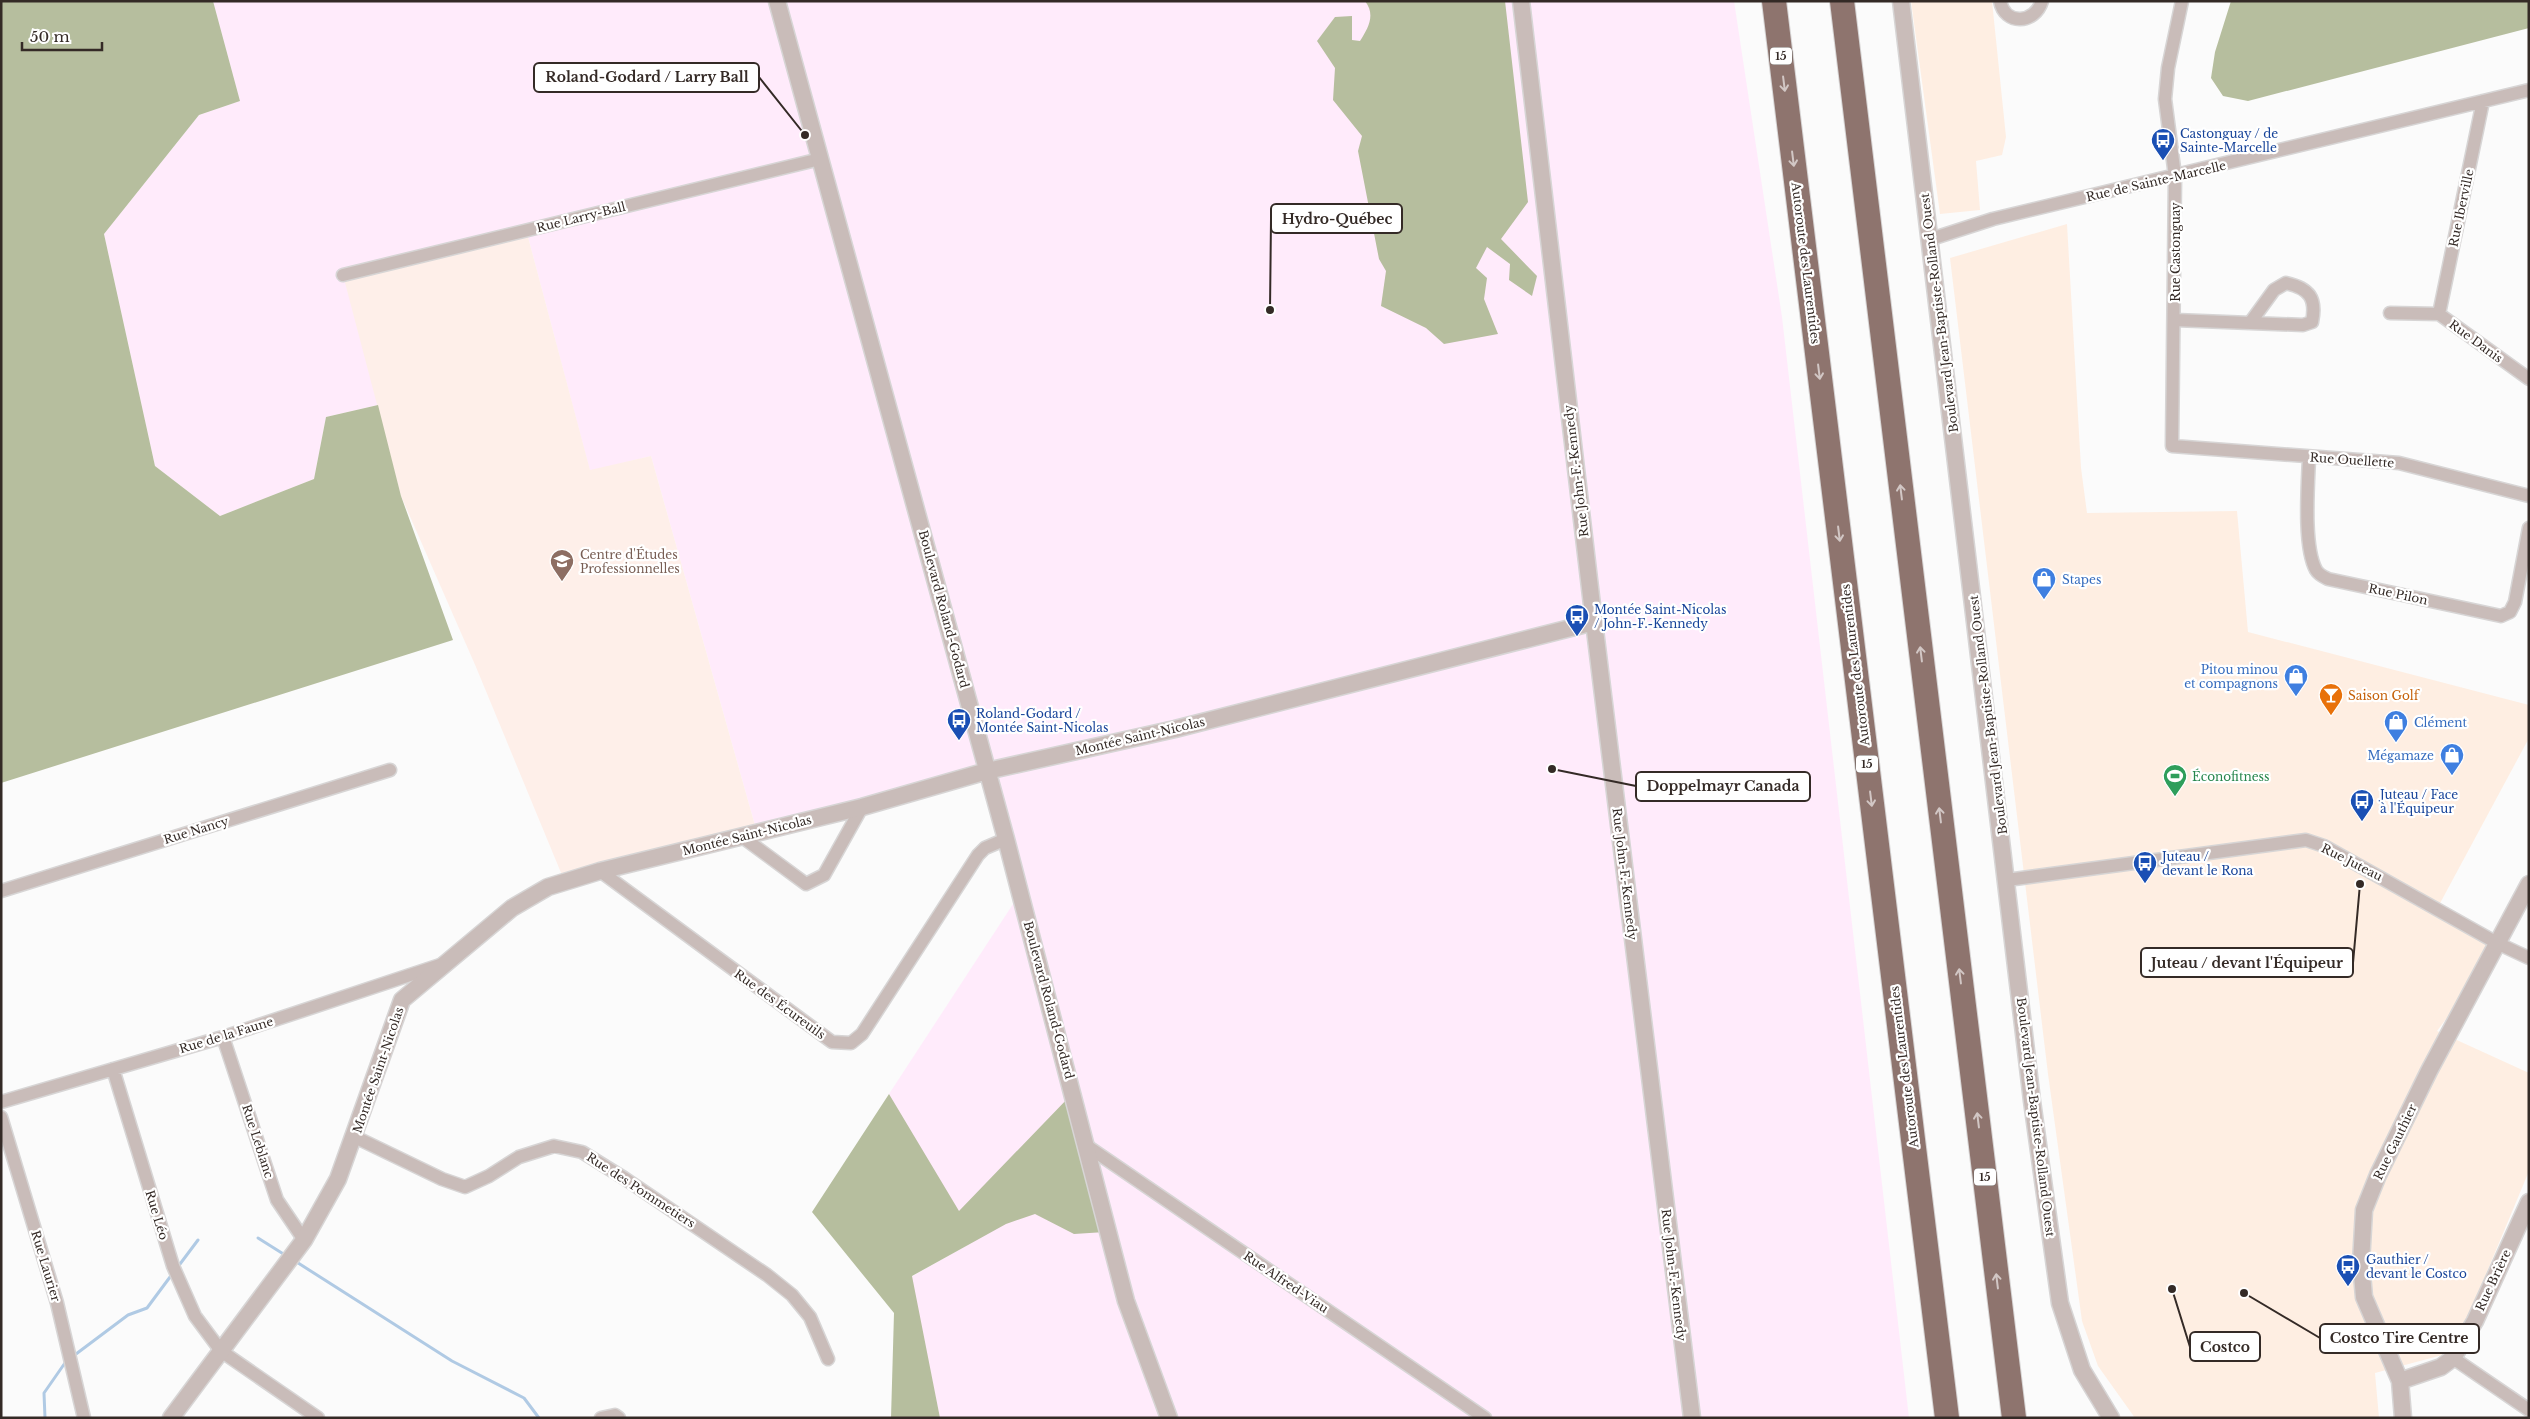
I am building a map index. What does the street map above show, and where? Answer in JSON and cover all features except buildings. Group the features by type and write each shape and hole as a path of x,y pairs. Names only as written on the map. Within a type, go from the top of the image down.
{"highway":[{"name":"Autoroute des Laurentides","path":"1774,1 1947,1418"},
{"name":"15","path":"1842,1 2014,1418"},
{"path":"2007,1363 2021,1418"}],"street":[{"name":"Boulevard Roland-Godard","path":"777,1 1006,839 1126,1301 1169,1418"},
{"name":"Rue John-F.-Kennedy","path":"1521,1 1594,622 1692,1418"},
{"name":"Boulevard Jean-Baptiste-Rolland Ouest","path":"1901,1 2032,1101 2060,1303 2082,1370 2111,1418"},
{"path":"2000,1 2004,12 2010,17 2023,20 2036,14 2042,1"},
{"name":"Rue Castonguay","path":"2172,446 2175,320 2175,176 2165,99 2168,68 2182,1"},
{"name":"Rue de Sainte-Marcelle","path":"1930,239 1993,219 2529,90"},
{"name":"Rue Iberville","path":"2440,314 2483,101"},
{"name":"Rue Larry-Ball","path":"343,274 820,159"},
{"path":"2175,320 2250,323 2303,325 2312,322 2315,308 2308,293 2300,286 2286,283 2274,290 2250,323"},
{"name":"Rue Danis","path":"2390,313 2440,314 2529,379"},
{"name":"Rue Ouellette","path":"2172,446 2399,463 2529,496"},
{"name":"Rue Pilon","path":"2309,456 2307,507 2312,560 2317,573 2328,579 2501,616 2510,612 2515,602 2529,528"},
{"name":"Montée Saint-Nicolas","path":"171,1418 304,1240 338,1180 355,1137 402,1000 519,904 548,887 600,871 862,807 987,771 1175,729 1594,622"},
{"name":"Rue Nancy","path":"1,891 390,770"},
{"path":"741,836 806,884 824,875 862,807"},
{"name":"Rue des Écureuils","path":"600,871 832,1042 851,1043 862,1034 978,855 985,848 1006,839"},
{"name":"Rue Juteau","path":"2007,880 2306,840 2324,846 2497,943 2529,958"},
{"name":"Rue Gauthier","path":"2403,1418 2400,1381 2364,1297 2361,1255 2364,1210 2378,1175 2429,1071 2529,884"},
{"name":"Rue de la Faune","path":"1,1102 223,1037 448,962"},
{"name":"Rue Leblanc","path":"223,1037 277,1200 304,1240"},
{"name":"Rue Léo","path":"113,1069 173,1266 195,1316 221,1351 318,1418"},
{"name":"Rue Laurier","path":"1,1117 57,1303 84,1418"},
{"name":"Rue des Pommetiers","path":"355,1137 442,1179 465,1186 519,1157 554,1146 582,1152 767,1274 792,1296 810,1317 828,1359"},
{"name":"Rue Alfred-Viau","path":"1087,1146 1485,1418"},
{"name":"Rue Brière","path":"2400,1381 2441,1367 2453,1358 2475,1321 2528,1207"},
{"path":"2453,1358 2529,1410"},
{"path":"601,1418 615,1415 619,1418"}],"shaded area":[{"path":"213,1 1734,1 1782,317 1909,1418 940,1418 911,1277 971,1243 889,1094 1015,901 987,771 756,829 651,456 590,471 528,237 378,405 326,417 314,479 220,516 155,466 104,234 199,115 240,101"},
{"path":"1911,1 1992,1 2006,137 2002,155 1976,161 1980,210 1940,214"},
{"path":"2067,224 2081,468 2087,513 2237,511 2248,632 2529,705 2529,738 2438,907 2504,942 2437,1031 2529,1073 2529,1171 2466,1322 2446,1354 2375,1373 2379,1418 2135,1418 2098,1366 2082,1321 2048,1074 1950,258"},
{"name":"Centre d'Études Professionnelles","path":"528,237 590,470 651,456 756,829 564,880 476,667 401,496 343,275"}],"green space":[{"path":"1,1 213,1 240,101 199,115 104,234 155,466 220,516 314,479 326,417 378,405 401,496 453,640 1,783"},
{"path":"1365,1 1505,1 1528,202 1501,239 1537,276 1532,296 1509,280 1510,264 1487,247 1476,268 1487,278 1484,299 1498,334 1444,344 1426,328 1381,306 1386,271 1379,259 1358,151 1362,136 1333,100 1335,68 1317,41 1335,17 1352,16 1352,40 1360,41 1370,21 1370,11"},
{"path":"2231,1 2529,1 2529,28 2248,101 2223,96 2211,78 2215,52"},
{"path":"889,1094 959,1211 1070,1096 1105,1232 1074,1234 1035,1214 1006,1224 912,1276 940,1418 891,1418 894,1313 812,1212"}],"waterway":[{"path":"258,1238 285,1255"},
{"path":"177,1268 198,1240"},
{"path":"295,1261 452,1361 524,1398 539,1418"},
{"path":"72,1357 128,1315 147,1308 173,1273"},
{"path":"45,1418 44,1393 67,1360"}],"place":[{"name":"Roland-Godard / Larry Ball","path":"805,135"},
{"name":"Castonguay / de Sainte-Marcelle","path":"2163,161"},
{"name":"Hydro-Québec","path":"1270,310"},
{"name":"Centre d'Études Professionnelles","path":"562,582"},
{"name":"Stapes","path":"2044,600"},
{"name":"Montée Saint-Nicolas / John-F.-Kennedy","path":"1577,637"},
{"name":"Pitou minou et compagnons","path":"2296,697"},
{"name":"Saison Golf","path":"2331,716"},
{"name":"Roland-Godard / Montée Saint-Nicolas","path":"959,741"},
{"name":"Clément","path":"2396,743"},
{"name":"Doppelmayr Canada","path":"1552,769"},
{"name":"Mégamaze","path":"2452,776"},
{"name":"Éconofitness","path":"2175,797"},
{"name":"Juteau / Face à l'Équipeur","path":"2362,822"},
{"name":"Juteau / devant le Rona","path":"2145,884"},
{"name":"Juteau / devant l'Équipeur","path":"2360,884"},
{"name":"Gauthier / devant le Costco","path":"2348,1287"},
{"name":"Costco","path":"2172,1289"},
{"name":"Costco Tire Centre","path":"2244,1293"}]}
